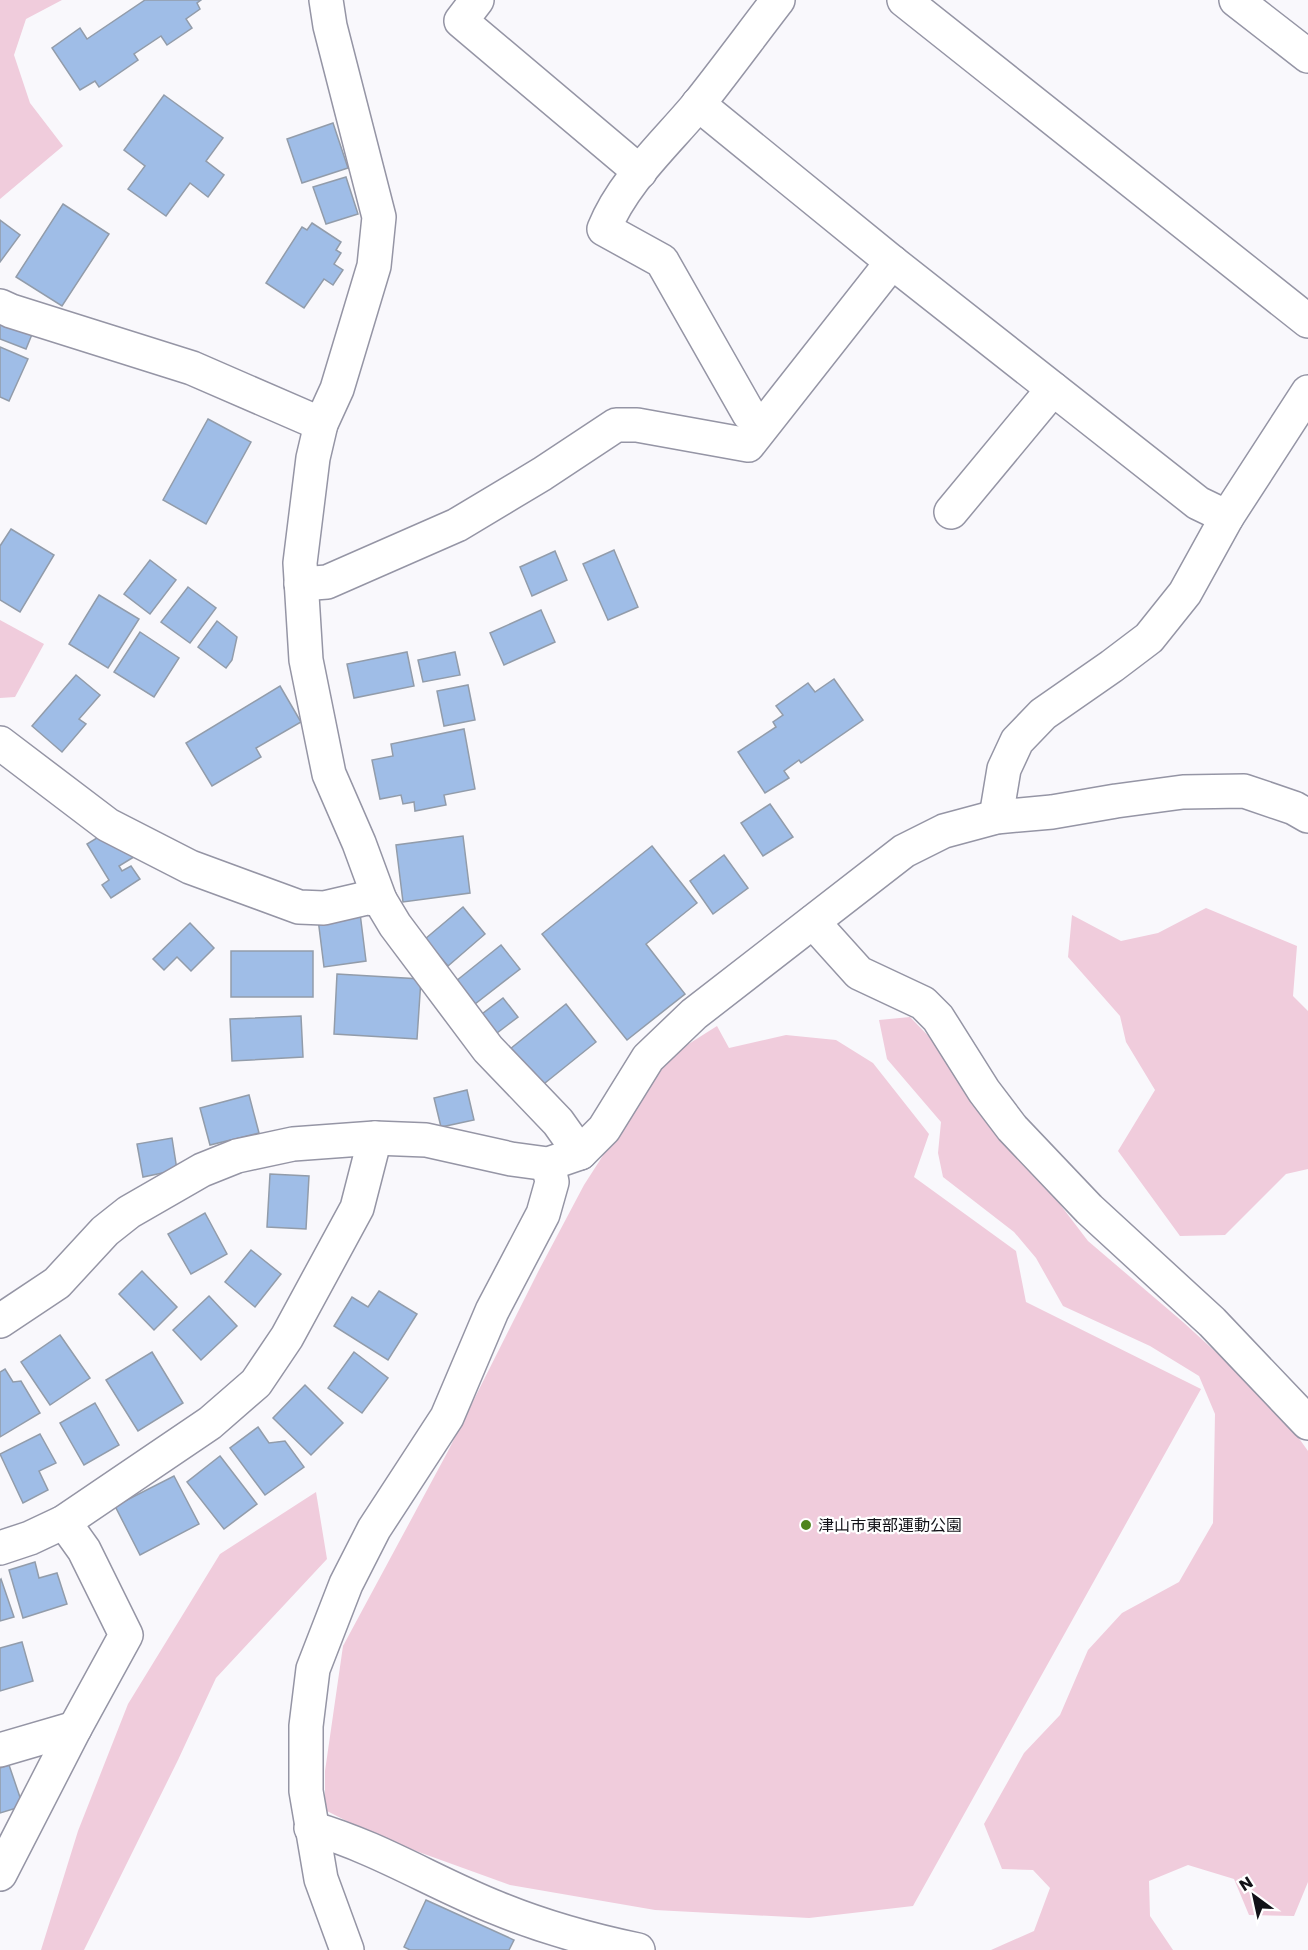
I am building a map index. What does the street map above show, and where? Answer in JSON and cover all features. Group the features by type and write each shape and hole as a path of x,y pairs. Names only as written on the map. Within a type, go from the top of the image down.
{"street":[{"path":"326,0 330,26 379,217 374,266 337,389 321,424 313,459 300,563 306,660 329,774 359,843 380,900 395,925 488,1049 558,1122 580,1153"},
{"path":"477,0 461,21 640,172"},
{"path":"763,425 749,414 662,261 604,229 612,209 640,172 698,104 778,0"},
{"path":"904,0 1308,321"},
{"path":"1236,0 1308,56"},
{"path":"698,104 892,262 1198,503 1227,517"},
{"path":"302,584 327,582 457,525 542,474 616,425 637,425 748,445 892,262"},
{"path":"0,306 192,368 321,424"},
{"path":"951,512 1053,389"},
{"path":"996,817 1004,770 1017,741 1043,714 1149,638 1185,593 1227,517 1308,392"},
{"path":"0,743 108,825 190,867 299,907 324,908 367,898 380,900"},
{"path":"0,1322 57,1283 105,1231 129,1212 202,1170 237,1156 293,1144 375,1138 426,1140 511,1160 548,1164 580,1153 604,1129 648,1058 694,1014 904,851 944,831 996,817 1052,812 1183,792 1244,791 1294,808 1308,816"},
{"path":"813,922 859,973 923,1004 938,1018 984,1091 1012,1128 1089,1209 1212,1323 1308,1423"},
{"path":"0,1548 30,1538 63,1522 210,1424 256,1383 287,1337 357,1208 375,1138"},
{"path":"347,1950 321,1879 306,1791 306,1726 313,1669 346,1584 374,1530 447,1417 492,1311 543,1214 552,1182 548,1164"},
{"path":"0,1874 126,1635 84,1550 63,1522"},
{"path":"0,1750 75,1728"},
{"path":"311,1828 340,1836 406,1864 496,1908 586,1939 638,1950"}],"shaded area":[{"path":"0,0 62,0 26,19 14,55 30,103 63,146 0,199"},
{"path":"0,620 44,644 15,697 0,698"},
{"path":"1206,908 1297,946 1293,996 1308,1011 1308,1169 1286,1174 1225,1235 1180,1236 1118,1151 1155,1090 1126,1042 1120,1016 1068,957 1072,915 1121,941 1158,933"},
{"path":"910,1017 943,1051 1088,1241 1183,1322 1278,1409 1308,1451 1308,1882 1294,1916 1249,1915 1234,1879 1188,1865 1149,1881 1150,1916 1173,1950 991,1950 1034,1931 1050,1888 1033,1870 1002,1869 984,1824 1024,1753 1060,1715 1088,1650 1122,1613 1179,1582 1213,1523 1215,1414 1199,1376 1150,1346 1063,1306 1036,1258 1014,1232 943,1177 938,1153 941,1122 887,1059 879,1020"},
{"path":"717,1026 729,1048 786,1035 836,1040 873,1063 929,1134 914,1177 1016,1251 1026,1302 1201,1389 913,1906 809,1918 655,1910 510,1885 380,1838 325,1810 325,1771 343,1646 447,1453 584,1185 645,1090 676,1052"},
{"path":"316,1492 327,1559 216,1678 84,1950 41,1950 78,1831 128,1704 220,1554"}],"building":[{"path":"145,0 201,0 197,3 200,9 186,19 192,28 167,45 161,36 134,54 138,60 99,87 95,81 80,90 52,48 80,28 87,39"},
{"path":"164,95 223,138 206,161 224,175 208,197 190,183 166,216 128,189 145,166 124,150"},
{"path":"333,123 348,168 302,183 287,139"},
{"path":"346,177 358,214 326,224 313,187"},
{"path":"63,204 109,234 62,306 16,277"},
{"path":"0,220 20,235 0,262"},
{"path":"312,223 341,242 336,250 341,253 334,264 343,270 333,285 324,279 304,308 266,283 302,227 307,230"},
{"path":"0,313 35,327 26,349 0,339"},
{"path":"0,347 28,359 9,401 0,397"},
{"path":"208,419 251,442 206,524 163,500"},
{"path":"11,529 54,555 20,612 0,600 0,546"},
{"path":"614,550 638,607 608,620 583,564"},
{"path":"555,551 567,580 532,596 520,567"},
{"path":"150,560 176,580 150,614 124,594"},
{"path":"188,587 216,608 190,643 161,622"},
{"path":"99,595 139,619 108,668 69,644"},
{"path":"541,610 555,642 504,665 490,633"},
{"path":"217,621 237,637 232,660 226,668 198,647"},
{"path":"140,632 179,658 154,697 114,672"},
{"path":"407,652 414,686 354,698 347,664"},
{"path":"455,652 460,675 423,682 418,660"},
{"path":"76,675 100,695 79,719 86,724 62,752 32,726"},
{"path":"834,679 863,720 801,763 799,760 784,771 789,778 765,793 738,752 776,727 773,722 783,715 776,706 808,683 815,692"},
{"path":"468,685 475,720 444,726 437,691"},
{"path":"280,686 301,722 256,748 261,757 212,786 186,743"},
{"path":"464,729 475,789 444,795 446,805 415,811 414,802 403,804 401,795 380,799 372,760 393,756 391,744"},
{"path":"770,804 793,837 763,856 741,823"},
{"path":"100,836 137,855 119,866 122,871 131,866 140,879 111,898 102,885 109,880 87,844"},
{"path":"463,836 470,893 403,902 396,845"},
{"path":"652,846 697,903 646,944 685,994 627,1040 542,934"},
{"path":"724,855 748,888 713,914 690,881"},
{"path":"463,907 485,934 448,966 425,939"},
{"path":"360,913 366,961 324,967 318,919"},
{"path":"190,923 214,948 191,971 177,957 164,970 153,959"},
{"path":"501,945 520,969 475,1004 456,981"},
{"path":"231,951 313,951 313,997 231,997"},
{"path":"337,974 421,979 417,1039 334,1034"},
{"path":"503,998 518,1017 497,1033 482,1014"},
{"path":"566,1004 596,1042 540,1087 510,1049"},
{"path":"301,1016 303,1057 232,1061 230,1019"},
{"path":"467,1090 474,1120 441,1127 434,1098"},
{"path":"249,1095 259,1133 210,1145 200,1108"},
{"path":"172,1138 177,1170 143,1177 137,1144"},
{"path":"270,1174 309,1176 306,1229 267,1227"},
{"path":"205,1213 227,1254 191,1274 168,1234"},
{"path":"251,1250 281,1274 255,1307 225,1282"},
{"path":"142,1271 177,1307 154,1330 119,1294"},
{"path":"379,1291 417,1314 388,1360 334,1326 352,1297 368,1307"},
{"path":"209,1296 237,1326 201,1360 173,1330"},
{"path":"60,1335 90,1378 50,1405 21,1362"},
{"path":"152,1352 183,1403 138,1431 106,1380"},
{"path":"354,1352 388,1378 362,1413 328,1388"},
{"path":"5,1369 13,1382 21,1381 40,1413 0,1437 0,1372"},
{"path":"305,1385 343,1423 311,1455 273,1418"},
{"path":"95,1403 119,1445 84,1465 60,1423"},
{"path":"258,1427 269,1443 285,1441 304,1467 265,1495 230,1448"},
{"path":"40,1434 56,1463 39,1471 48,1490 23,1503 0,1454"},
{"path":"220,1456 257,1504 224,1529 187,1482"},
{"path":"174,1476 199,1524 140,1555 115,1506"},
{"path":"35,1562 39,1578 57,1573 67,1604 23,1618 9,1570"},
{"path":"0,1580 14,1617 0,1621"},
{"path":"22,1642 33,1681 0,1691 0,1648"},
{"path":"9,1765 23,1806 0,1813 0,1768"},
{"path":"426,1900 514,1940 509,1950 410,1950 404,1947"}],"place":[{"name":"津山市東部運動公園","path":"806,1525"}]}
